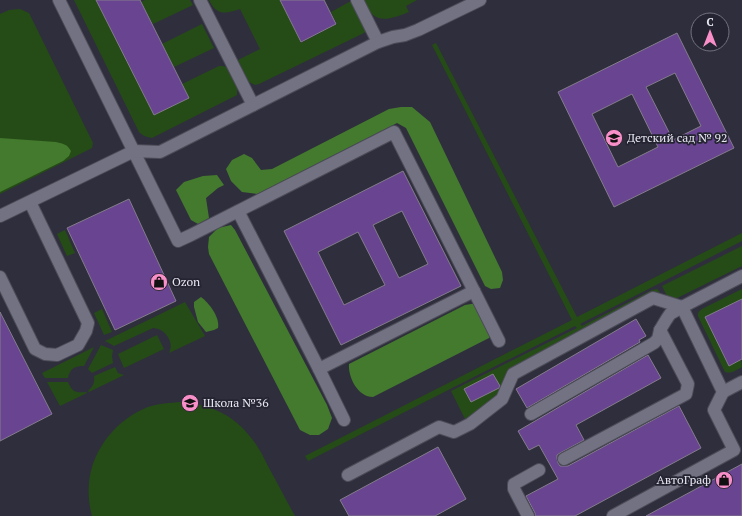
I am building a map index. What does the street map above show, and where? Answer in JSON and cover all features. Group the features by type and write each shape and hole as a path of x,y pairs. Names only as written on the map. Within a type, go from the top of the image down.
{"street":[{"path":"59,0 178,241 394,132 499,341"},
{"path":"200,0 253,105"},
{"path":"357,0 378,42"},
{"path":"0,216 134,151 160,152 378,42 418,30 480,0"},
{"path":"0,277 35,349 45,354 57,355 78,345 86,331 88,323 30,202"},
{"path":"238,211 344,420"},
{"path":"531,414 654,343 658,339 660,330 670,314 742,276"},
{"path":"319,369 474,291"},
{"path":"348,476 439,427 454,432 470,424 502,399 513,374 653,298 682,307 723,392"},
{"path":"564,459 686,394 688,384 660,330"},
{"path":"613,516 734,450 714,410 723,392 742,382"},
{"path":"528,516 514,489 514,484 539,470"}],"green space":[{"path":"74,0 96,0 154,115 189,98 182,84 219,66 226,67 237,88 237,95 152,138 147,137 139,132"},
{"path":"145,0 190,0 193,5 153,24 141,2"},
{"path":"209,0 280,0 301,43 337,24 331,12 351,1 366,31 255,85 249,82 238,60 260,49 240,9 226,13 218,11"},
{"path":"364,0 417,0 406,6 409,12 385,19 376,17 372,14"},
{"path":"20,9 29,13 93,143 92,148 0,194 0,14 9,10"},
{"path":"202,24 214,48 174,67 162,44"},
{"path":"436,43 577,317 742,233 742,241 580,324 582,326 652,290 657,289 660,292 511,372 499,398 468,421 465,419 451,391 577,328 575,326 308,461 305,456 572,320 432,45"},
{"path":"412,107 430,122 502,272 503,280 500,288 491,289 485,286 406,128 397,123 257,194 242,192 231,181 226,169 232,160 244,154 252,158 261,170 272,169 389,109"},
{"path":"0,138 56,142 65,145 71,151 69,156 63,161 0,192"},
{"path":"217,175 224,185 206,198 209,218 198,224 191,220 176,190 184,182 203,176"},
{"path":"231,225 327,405 332,418 328,429 319,435 310,435 300,430 209,254 209,237 218,228"},
{"path":"65,230 75,253 67,256 57,234"},
{"path":"742,246 742,266 673,300 668,298 662,286"},
{"path":"742,289 742,299 705,317 728,365 741,360 742,367 734,371 725,372 698,314 702,309"},
{"path":"201,297 216,315 218,328 214,330 206,332 198,322 194,302"},
{"path":"185,302 205,336 169,353 171,345 168,337 161,330 153,328 114,346 105,341"},
{"path":"476,304 491,333 489,338 373,397 363,394 355,386 350,375 349,364 465,305"},
{"path":"102,309 112,332 104,335 94,313"},
{"path":"157,335 164,349 124,368 118,354"},
{"path":"101,345 113,350 113,363 92,373 88,369"},
{"path":"94,347 84,366 73,368 68,378 45,378 42,373"},
{"path":"115,367 118,373 124,375 89,392 88,391 93,384 94,376"},
{"path":"47,382 68,382 71,388 75,391 87,393 60,406"},
{"path":"181,402 212,408 229,417 245,430 255,442 295,516 92,516 89,504 89,483 91,470 95,458 108,437 116,427 137,412 148,407 164,403"}],"building":[{"path":"96,0 140,0 189,98 154,115"},
{"path":"280,0 324,0 336,24 301,42"},
{"path":"677,33 734,148 614,207 558,92","holes":["675,73 701,126 673,140 646,87","632,94 658,147 618,167 592,114"]},
{"path":"403,171 461,286 341,345 284,231","holes":["402,211 428,264 399,278 373,225","358,232 385,285 344,305 318,252"]},
{"path":"129,199 176,301 115,330 67,228"},
{"path":"742,299 742,359 729,366 705,317"},
{"path":"0,312 52,414 0,441"},
{"path":"636,319 646,336 639,340 640,342 527,408 516,389"},
{"path":"648,355 661,378 576,425 584,440 557,455 558,463 560,466 568,466 679,406 701,448 575,516 535,516 535,513 526,496 558,479 539,445 529,450 518,431"},
{"path":"493,374 500,386 499,388 471,402 464,389"},
{"path":"438,447 466,499 435,516 349,516 340,500"},
{"path":"742,464 742,516 646,516"}],"place":[{"name":"Детский сад № 92","path":"614,138"},
{"name":"Ozon","path":"159,282"},
{"name":"Школа №36","path":"190,403"},
{"name":"АвтоГраф","path":"724,480"}]}
